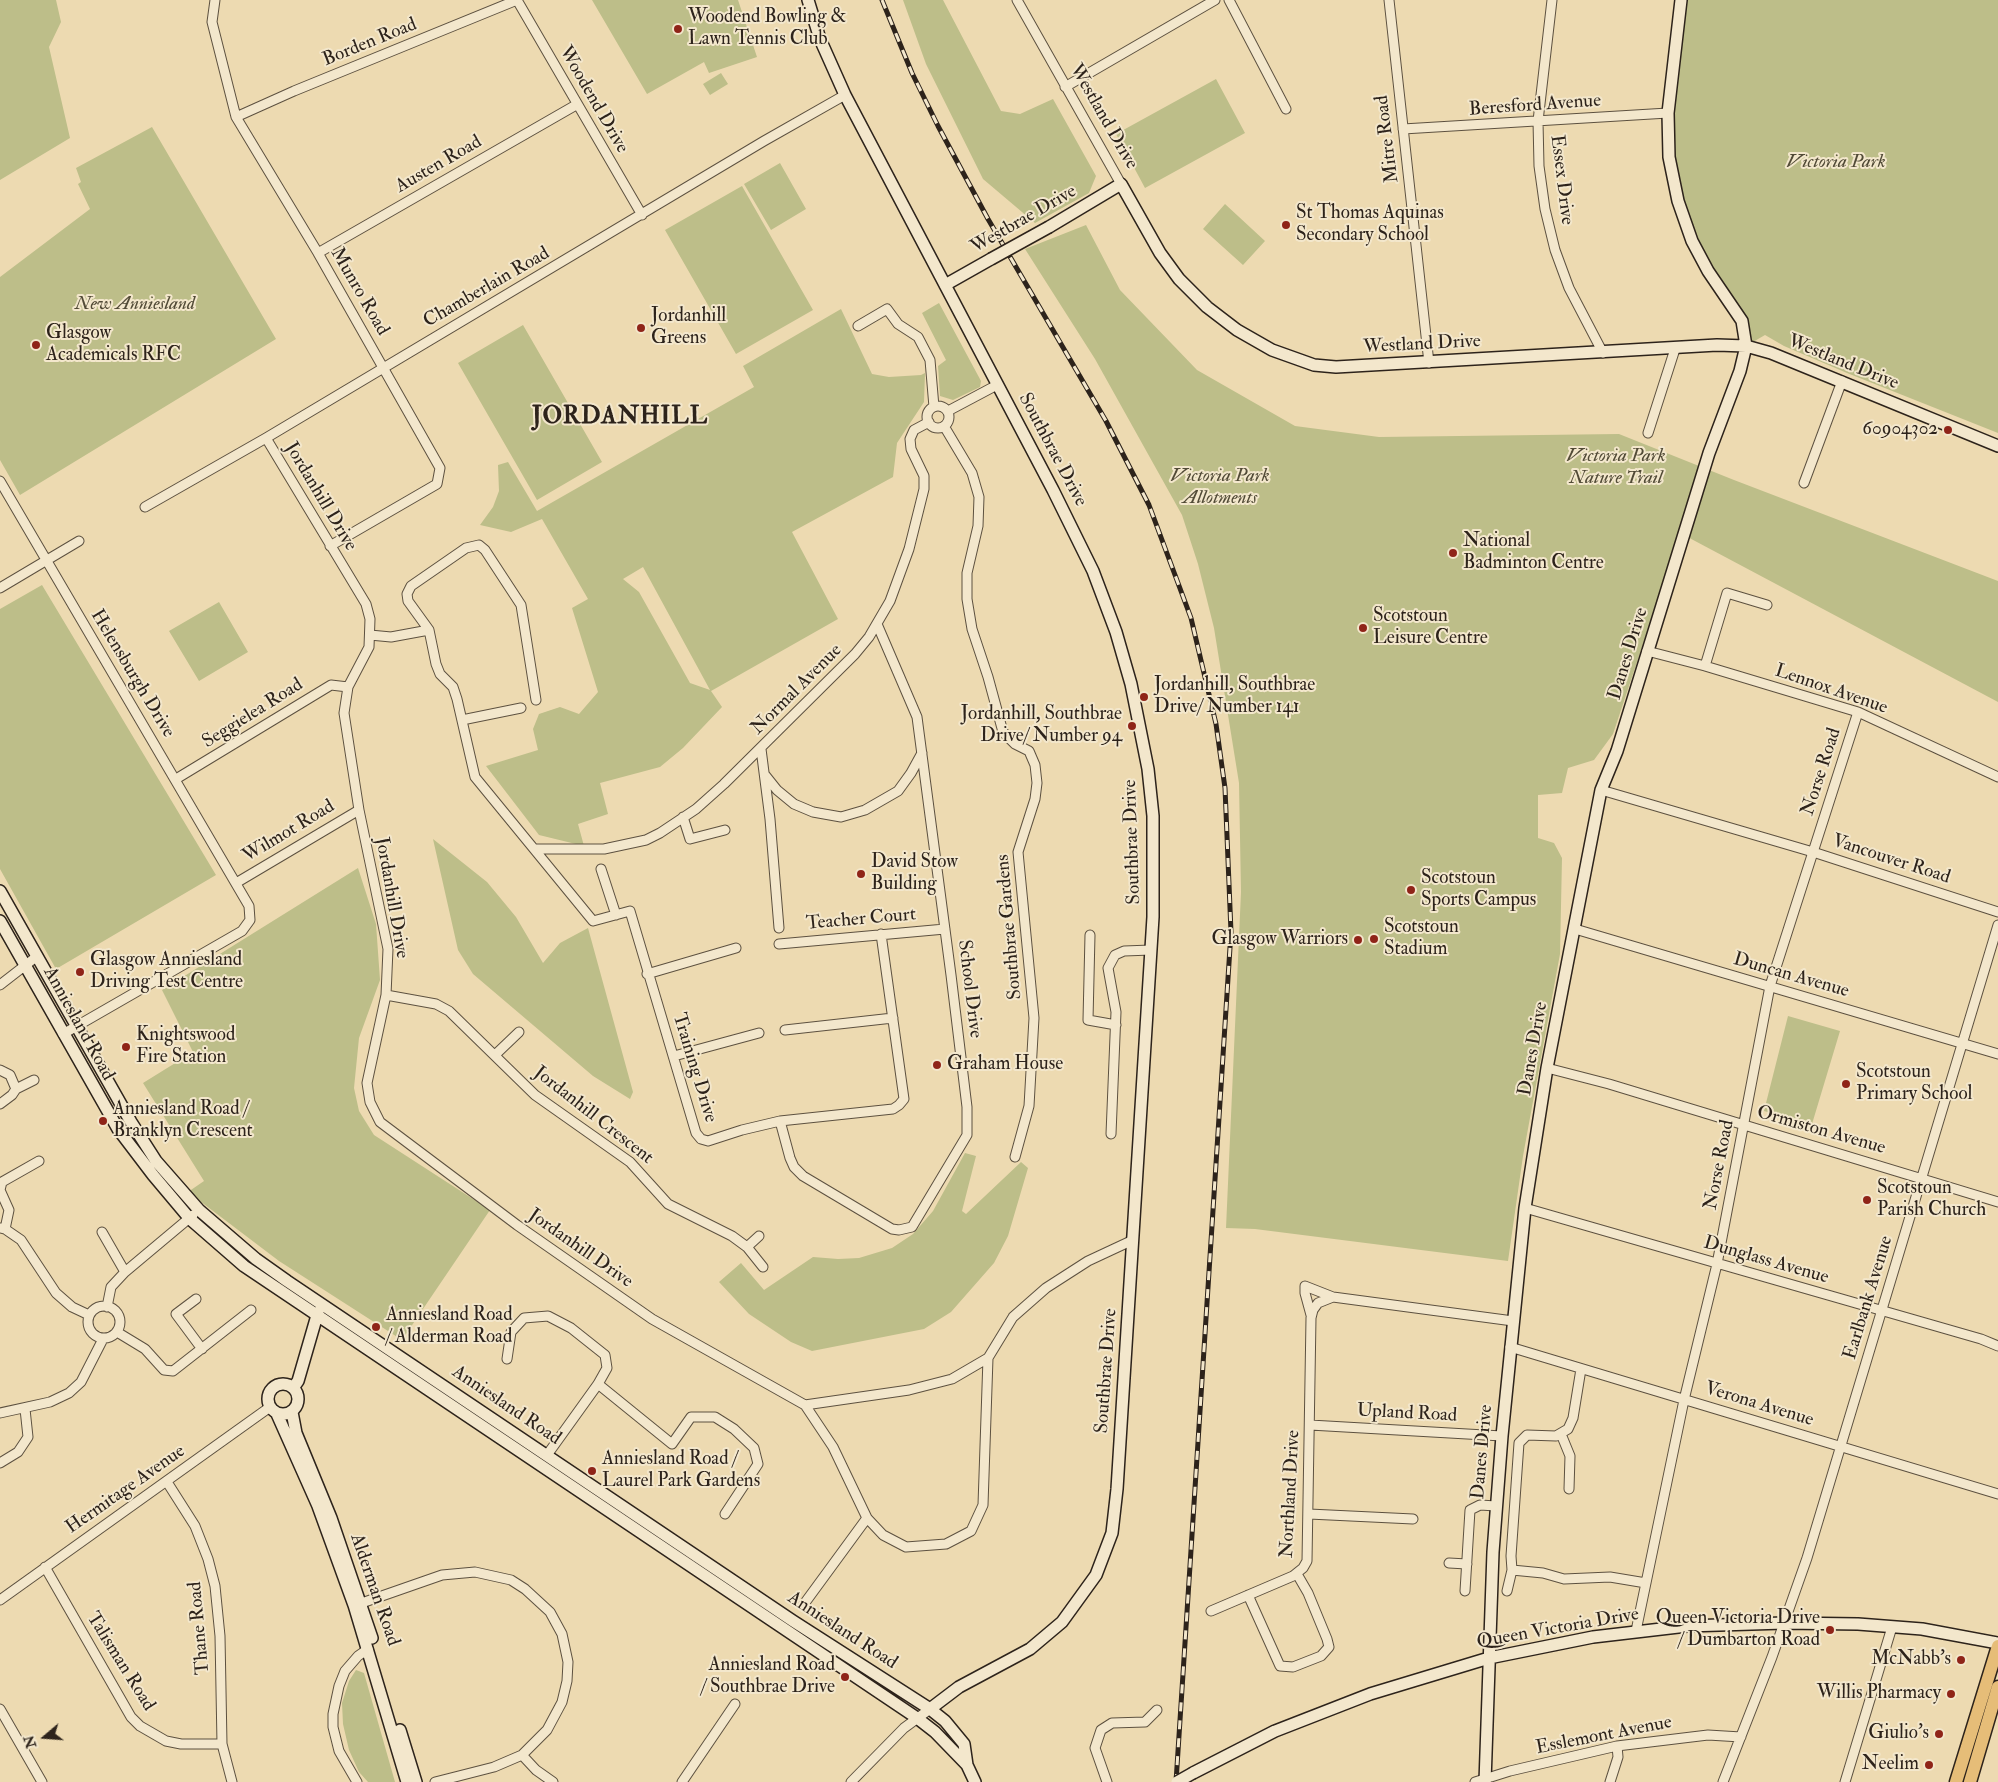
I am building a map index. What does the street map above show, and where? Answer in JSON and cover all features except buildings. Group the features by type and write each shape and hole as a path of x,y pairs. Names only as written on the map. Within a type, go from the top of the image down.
{"main road":[{"path":"1956,1782 1998,1644"},
{"path":"1970,1782 1998,1687"}],"street":[{"name":"Munro Road","path":"215,0 212,22 236,117 318,254 440,468 440,477 436,484 330,546"},
{"name":"Borden Road","path":"236,117 294,91 517,0"},
{"name":"Woodend Drive","path":"517,0 576,105 642,215"},
{"name":"Southbrae Drive","path":"808,0 820,38 845,95 1083,550 1103,596 1125,658 1144,744 1150,790 1154,869 1151,950 1115,1517 1103,1560 1083,1595 1062,1622 1019,1656 959,1687 930,1709"},
{"name":"Westland Drive","path":"1017,0 1160,253 1179,278 1207,307 1237,330 1265,346 1314,365 1336,367 1675,349 1717,345 1746,346 1771,353 1842,381 1998,446"},
{"path":"1065,87 1215,0"},
{"path":"1230,0 1286,109"},
{"name":"Mitre Road","path":"1389,0 1429,363"},
{"name":"Essex Drive","path":"1552,0 1538,122 1539,166 1545,209 1555,250 1573,298 1603,353"},
{"path":"1681,0 1668,113 1669,157 1678,201 1692,241 1708,271 1742,321 1746,346"},
{"name":"Chamberlain Road","path":"145,507 266,438 764,141 845,95"},
{"name":"Austen Road","path":"318,254 576,105"},
{"name":"Beresford Avenue","path":"1404,129 1668,113"},
{"name":"Westbrae Drive","path":"945,286 1121,184"},
{"path":"858,326 887,309 898,324 918,337 930,360 934,407"},
{"name":"Danes Drive","path":"1482,1781 1496,1506 1510,1347 1525,1208 1548,1068 1601,790 1617,751 1709,453 1740,371 1746,346"},
{"path":"1648,434 1675,349"},
{"path":"1804,483 1842,381"},
{"path":"948,411 997,385"},
{"path":"934,407 943,407 948,411 948,421 944,426 937,428 929,422 929,411 934,407"},
{"name":"Normal Avenue","path":"535,849 604,849 646,840 660,833 703,803 761,749 855,654 877,624 890,601 910,549 924,489 924,476 911,449 910,439 914,430 929,422"},
{"name":"Southbrae Gardens","path":"944,426 972,473 979,497 978,526 968,573 967,599 972,629 1003,732 1015,744 1029,751 1035,765 1037,783 1030,817 1018,852 1034,1018 1029,1106 1015,1157"},
{"name":"Jordanhill Drive","path":"266,438 366,604 370,618 369,647 348,687 344,713 359,810 388,949 386,994 368,1083 370,1102 380,1122 517,1225 652,1319 805,1405"},
{"name":"Helensburgh Drive","path":"0,481 249,906 250,920 242,931 63,1034"},
{"path":"0,588 79,541"},
{"path":"536,700 521,605 485,550 478,545 466,548 408,590 408,601 429,630 440,674 453,687 475,777 593,921 616,915 601,869"},
{"path":"1705,666 1727,593 1767,605"},
{"name":"School Drive","path":"780,1121 790,1158 794,1167 803,1176 892,1229 899,1230 912,1227 967,1135 966,1100 917,717 877,624"},
{"path":"370,635 391,637 429,630"},
{"name":"Lennox Avenue","path":"1647,651 1705,666 1858,712 1998,776"},
{"name":"Seggielea Road","path":"176,780 331,685 348,687"},
{"path":"462,720 521,708"},
{"name":"Norse Road","path":"1636,1631 1684,1400 1717,1264 1770,986 1858,712"},
{"path":"761,749 779,928"},
{"path":"764,775 777,790 794,804 813,812 841,816 865,810 898,791 911,774 922,753"},
{"name":"Vancouver Road","path":"1601,790 1673,809 1813,852 1998,912"},
{"name":"Wilmot Road","path":"236,882 359,810"},
{"path":"683,817 690,839 725,830"},
{"name":"Anniesland Road","path":"0,891 75,1027 156,1160 198,1210 256,1259 793,1621 930,1709 945,1721 964,1744 968,1765 975,1782"},
{"name":"Training Drive","path":"616,915 630,912 696,1133 701,1139 708,1141 780,1121 893,1109 899,1106 904,1099 881,934"},
{"name":"Anniesland Road","path":"0,922 118,1129 152,1175 190,1219 244,1266 316,1316 917,1718 935,1732 968,1765"},
{"name":"Earlbank Avenue","path":"1724,1782 1784,1622 1841,1447 1998,925"},
{"name":"Duncan Avenue","path":"1575,928 1998,1054"},
{"name":"Teacher Court","path":"780,944 945,929"},
{"path":"1090,935 1088,1020 1116,1025"},
{"path":"648,974 736,948"},
{"path":"1111,1134 1116,1025 1108,968 1110,960 1124,951 1151,950"},
{"path":"0,985 24,964 36,957"},
{"name":"Jordanhill Crescent","path":"386,994 436,1004 449,1011 496,1054 535,1094 630,1162 668,1204 732,1236 747,1247 763,1267"},
{"path":"785,1030 893,1018"},
{"path":"496,1054 519,1032"},
{"path":"674,1056 759,1033"},
{"name":"Ormiston Avenue","path":"1548,1068 1998,1202"},
{"path":"0,1070 10,1075 16,1089"},
{"path":"0,1104 12,1095 16,1089 34,1080"},
{"path":"39,1161 2,1182 0,1190 9,1210 3,1228 21,1240 56,1293 72,1307 90,1315"},
{"name":"Dunglass Avenue","path":"1525,1208 1882,1310 1998,1346"},
{"path":"107,1306 112,1287 126,1272 190,1219 198,1210"},
{"path":"102,1232 126,1272"},
{"path":"747,1247 759,1236"},
{"path":"988,1358 983,1506 972,1531 946,1544 906,1547 884,1535 866,1518 833,1447 805,1405 917,1388 952,1379 988,1358 1013,1317 1046,1288 1088,1261 1132,1240"},
{"name":"Northland Drive","path":"1211,1611 1297,1574 1303,1568 1308,1557 1312,1318 1305,1286 1333,1298 1513,1321"},
{"path":"1312,1318 1313,1310 1318,1303 1333,1298"},
{"path":"196,1299 176,1314 202,1349"},
{"name":"Alderman Road","path":"323,1304 316,1316 298,1382 293,1388 298,1400 292,1412 296,1433 358,1604 416,1782"},
{"path":"107,1306 119,1316 120,1322 117,1332 111,1337 103,1339 90,1330 88,1320 97,1308 107,1306"},
{"path":"117,1332 145,1349 164,1370 173,1371 251,1310"},
{"path":"507,1359 511,1332 524,1318 548,1316 570,1328 605,1355 607,1368 598,1384 547,1455"},
{"path":"0,1413 26,1409 62,1396 81,1382 94,1360 103,1339"},
{"name":"Verona Avenue","path":"1510,1347 1998,1494"},
{"path":"1507,1591 1512,1570 1511,1556 1518,1443 1527,1435 1552,1436 1561,1434 1572,1422 1581,1369"},
{"path":"292,1412 283,1415 274,1410 268,1397 273,1388 283,1384 293,1388"},
{"path":"598,1384 672,1444 691,1417 715,1417 734,1429 754,1448 758,1464 724,1514"},
{"path":"0,1463 18,1452 28,1437 26,1409"},
{"name":"Alderman Road","path":"274,1410 318,1506 358,1604 368,1650 407,1782"},
{"name":"Hermitage Avenue","path":"0,1600 44,1567 274,1410"},
{"name":"Upland Road","path":"1310,1425 1502,1436"},
{"path":"1561,1434 1570,1456 1569,1489"},
{"name":"Thane Road","path":"167,1482 195,1526 208,1559 215,1586 220,1636 222,1744 232,1782"},
{"path":"616,1517 622,1505"},
{"path":"1465,1591 1470,1510 1480,1505 1496,1506"},
{"path":"1310,1514 1413,1519"},
{"path":"804,1604 866,1518"},
{"path":"1449,1563 1467,1564"},
{"name":"Talisman Road","path":"44,1567 131,1717 140,1726 166,1741 180,1744 222,1744"},
{"path":"1512,1570 1543,1573 1564,1579 1610,1576 1646,1583"},
{"path":"358,1604 425,1580 461,1572 491,1574 511,1580 538,1599 550,1612 562,1634 568,1662 567,1680 558,1714 548,1730 522,1755 494,1767 435,1782"},
{"path":"1248,1595 1280,1666 1293,1667 1321,1656 1328,1647 1328,1639 1308,1593 1297,1574"},
{"name":"Queen Victoria Drive","path":"1177,1782 1248,1744 1329,1709 1408,1681 1489,1658 1554,1644 1636,1631 1722,1624 1784,1622 1892,1626 1934,1631 1998,1644"},
{"path":"1845,1782 1892,1626"},
{"name":"Alderman Road","path":"358,1782 339,1751 333,1727 333,1714 339,1686 345,1671 358,1656 368,1650"},
{"path":"682,1782 735,1704"},
{"path":"0,1709 42,1782"},
{"path":"851,1782 917,1718 930,1709"},
{"path":"1107,1782 1095,1748 1101,1730 1112,1723 1145,1722 1157,1710"},
{"name":"Esslemont Avenue","path":"1482,1781 1617,1746 1708,1735 1740,1737"},
{"path":"1610,1782 1618,1757 1617,1746"},
{"path":"522,1755 536,1770 553,1782"}],"green space":[{"path":"0,0 56,0 61,22 49,47 70,138 0,180"},
{"name":"Woodend Bowling & Lawn Tennis Club","path":"592,0 738,0 757,57 709,73 704,62 647,94"},
{"path":"903,0 943,0 1001,111 1020,114 1053,99 1096,176 1089,193 1035,223 983,179 926,64"},
{"name":"Victoria Park","path":"1683,0 1998,0 1998,433 1847,373 1784,346 1765,335 1746,346 1742,321 1692,241 1669,157"},
{"path":"721,73 728,84 710,95 703,84"},
{"path":"1216,79 1245,133 1145,188 1116,134"},
{"name":"New Anniesland","path":"152,127 276,339 20,495 0,460 0,277 90,209 78,184 81,182 76,168"},
{"path":"780,163 806,209 771,230 744,184"},
{"path":"742,186 813,310 736,354 665,230"},
{"path":"1225,204 1265,241 1243,265 1203,229"},
{"name":"Scotstoun Sports Campus","path":"1086,225 1120,290 1197,370 1295,426 1379,437 1619,434 1998,581 1998,702 1680,533 1613,734 1594,760 1568,768 1562,793 1538,795 1538,838 1554,843 1562,858 1560,954 1523,1156 1508,1261 1255,1229 1226,1228 1241,892 1239,783 1214,628 1198,564 1182,515 1095,359 1025,249"},
{"path":"939,303 981,381 980,387 953,400 940,396 938,366 946,360 922,313"},
{"name":"Jordanhill Greens","path":"841,309 872,374 889,377 921,375 925,373 924,402 897,443 893,477 792,532 838,619 711,691 722,707 683,748 660,767 600,783 608,814 578,824 584,846 539,835 486,766 538,750 533,729 539,714 560,707 579,714 598,692 572,608 588,599 542,519 511,532 480,525 493,507 499,491 498,465 508,462 537,511 754,387 743,366","holes":["643,567 710,690 690,683 639,592 623,579"]},
{"path":"523,325 602,462 537,500 458,363"},
{"path":"42,585 216,875 56,969 0,869 0,609"},
{"path":"219,602 248,652 199,681 169,631"},
{"path":"433,839 487,882 516,917 543,963 560,943 588,928 633,1092 630,1099 593,1076 473,974 458,950"},
{"path":"358,868 376,924 380,980 359,1038 354,1088 359,1111 374,1135 490,1210 402,1340 279,1261 188,1192 204,1181 143,1083 193,1052 162,990"},
{"path":"1788,1016 1840,1031 1812,1124 1764,1111"},
{"path":"965,1153 976,1156 962,1211 966,1214 1021,1162 1028,1168 1008,1236 994,1263 951,1312 924,1329 812,1351 791,1342 749,1314 719,1282 741,1263 764,1290 813,1257 859,1258 892,1248 913,1234 933,1211"},
{"path":"356,1670 364,1673 395,1782 368,1782 359,1772 349,1750 343,1724 342,1703 349,1681"}],"railway":[{"path":"882,0 912,73 938,126 988,219 1106,421 1149,505 1191,618 1216,724 1225,788 1231,932 1176,1782"}],"place":[{"name":"Woodend Bowling & Lawn Tennis Club","path":"678,29"},
{"name":"St Thomas Aquinas Secondary School","path":"1286,225"},
{"name":"Jordanhill Greens","path":"641,328"},
{"name":"Glasgow Academicals RFC","path":"36,345"},
{"name":"60904302","path":"1948,430"},
{"name":"National Badminton Centre","path":"1453,553"},
{"name":"Scotstoun Leisure Centre","path":"1363,628"},
{"name":"Jordanhill, Southbrae Drive/ Number 141","path":"1144,697"},
{"name":"Jordanhill, Southbrae Drive/ Number 94","path":"1132,726"},
{"name":"David Stow Building","path":"861,874"},
{"name":"Scotstoun Sports Campus","path":"1411,890"},
{"name":"Scotstoun Stadium","path":"1374,939"},
{"name":"Glasgow Warriors","path":"1358,940"},
{"name":"Glasgow Anniesland Driving Test Centre","path":"80,972"},
{"name":"Knightswood Fire Station","path":"126,1047"},
{"name":"Graham House","path":"937,1065"},
{"name":"Scotstoun Primary School","path":"1846,1084"},
{"name":"Anniesland Road / Branklyn Crescent","path":"103,1121"},
{"name":"Scotstoun Parish Church","path":"1867,1200"},
{"name":"Anniesland Road / Alderman Road","path":"376,1327"},
{"name":"Anniesland Road / Laurel Park Gardens","path":"592,1471"},
{"name":"Queen Victoria Drive / Dumbarton Road","path":"1830,1630"},
{"name":"McNabb's","path":"1961,1660"},
{"name":"Anniesland Road / Southbrae Drive","path":"845,1677"},
{"name":"Willis Pharmacy","path":"1951,1694"},
{"name":"Giulio's","path":"1939,1734"},
{"name":"Neelim","path":"1929,1765"}],"district":[{"name":"JORDANHILL","path":"620,418"}],"park label":[{"name":"Victoria Park Nature Trail","path":"1616,468"},
{"name":"Victoria Park Allotments","path":"1220,488"}]}
